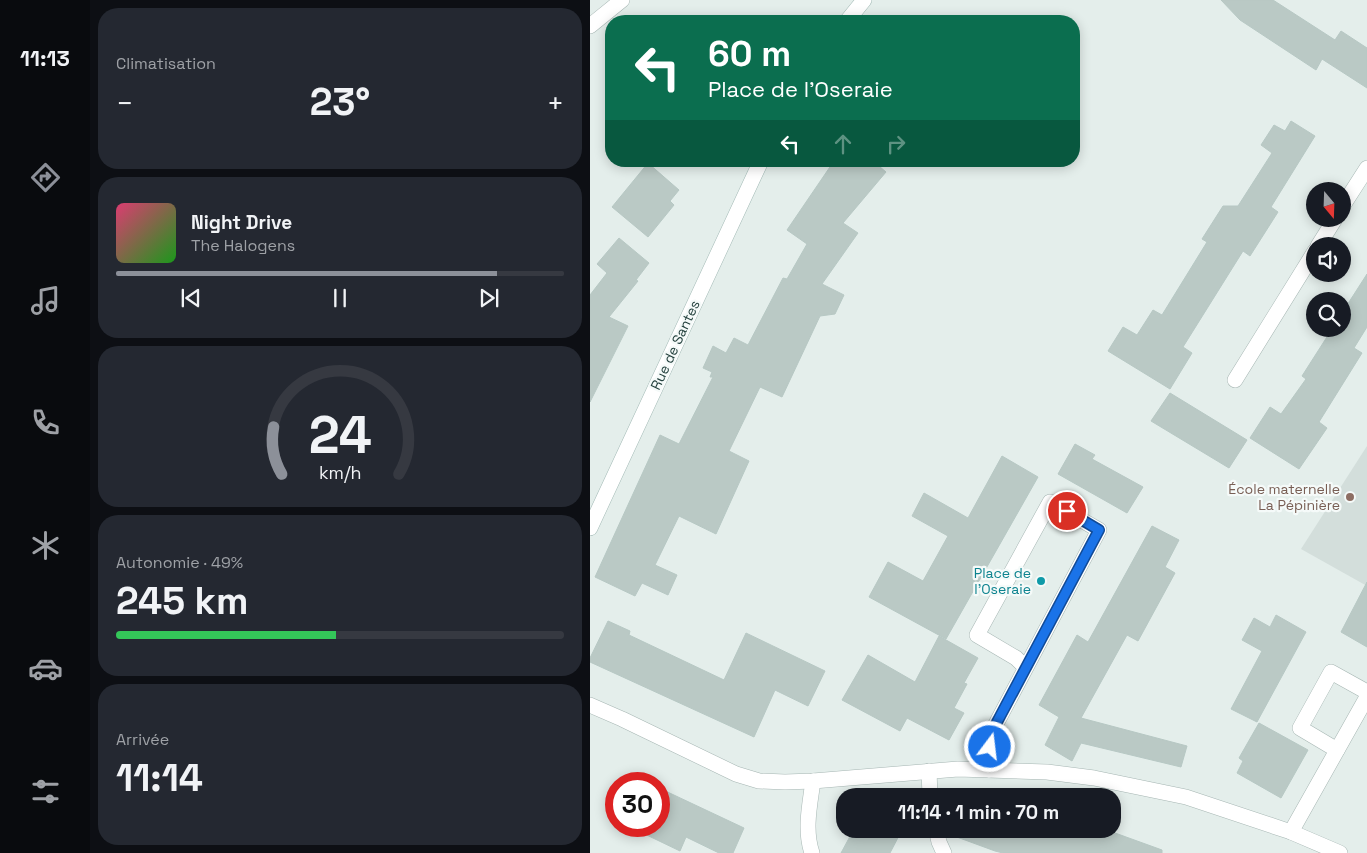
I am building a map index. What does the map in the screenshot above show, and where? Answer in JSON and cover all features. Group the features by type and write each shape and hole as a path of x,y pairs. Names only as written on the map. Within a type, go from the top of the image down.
{"street":[{"path":"590,26 622,0"},
{"path":"852,15 864,0"},
{"name":"Rue de Santes","path":"590,528 758,167"},
{"path":"1351,193 1367,168"},
{"path":"1235,380 1306,266"},
{"path":"989,770 990,747 996,724 1099,530 1050,502 977,636 1016,658 1025,667"},
{"path":"1337,750 1300,728 1331,672 1367,692"},
{"path":"1291,832 1367,697"},
{"path":"590,705 748,778 772,782 929,771 989,770 1047,772 1094,778 1186,797 1291,832 1340,853"},
{"path":"929,771 930,788"},
{"path":"812,853 808,836 808,822 813,780"},
{"path":"938,838 944,853"}],"shaded area":[{"name":"École maternelle La Pépinière","path":"1367,446 1367,586 1301,549"}],"building":[{"path":"1221,0 1273,0 1335,40 1341,31 1367,48 1367,88 1322,59 1316,70 1240,20"},
{"path":"1291,121 1315,136 1271,207 1278,212 1250,256 1243,251 1183,347 1192,353 1170,389 1108,351 1123,327 1137,335 1153,310 1162,315 1207,242 1202,239 1223,206 1238,206 1272,153 1261,145 1274,125 1285,131"},
{"path":"645,167 653,167 679,190 670,201 674,205 648,237 612,207"},
{"path":"830,167 880,167 886,172 843,223 858,233 822,284 844,295 835,314 820,316 782,397 760,387 729,451 749,461 716,534 679,516 655,565 677,575 668,595 642,583 635,596 595,577 660,435 679,444 713,377 710,377 712,372 703,368 713,346 726,353 734,338 748,345 783,278 787,279 807,244 787,230"},
{"path":"619,238 649,263 636,280 638,281 609,317 628,326 590,402 590,295 607,273 597,264"},
{"path":"1367,274 1367,327 1354,348 1362,353 1319,422 1327,428 1299,469 1250,438 1270,407 1281,414 1306,379 1302,376 1327,337 1351,337 1351,299"},
{"path":"1170,393 1247,440 1229,468 1151,421"},
{"path":"1075,444 1095,455 1092,459 1143,487 1127,513 1058,474"},
{"path":"1002,456 1038,477 946,639 869,597 888,562 923,581 948,536 912,516 924,493 968,518"},
{"path":"1152,526 1179,540 1165,567 1175,573 1138,641 1127,635 1081,718 1187,746 1181,767 1081,743 1072,761 1045,745 1059,717 1039,705 1077,635 1088,642"},
{"path":"1367,582 1367,647 1341,632"},
{"path":"1276,615 1306,632 1257,722 1231,709 1262,651 1242,640 1254,618 1270,627"},
{"path":"608,621 630,631 629,635 724,680 746,633 825,671 808,706 775,690 754,737 590,662 590,658"},
{"path":"939,636 978,658 964,683 967,684 954,708 964,713 949,740 907,718 900,731 842,700 868,655 915,682"},
{"path":"1259,723 1308,750 1281,798 1237,773 1243,761 1239,758"},
{"path":"670,793 744,828 733,853 719,853 686,837 680,851 651,837 670,837"},
{"path":"1121,835 1162,850 1162,853 1003,853 960,838 1121,838"},
{"path":"849,838 898,838 890,853 841,853"}],"place":[{"name":"École maternelle La Pépinière","path":"1350,497"},
{"name":"Place de l'Oseraie","path":"1041,581"}],"route":[{"path":"990,747 996,724 1099,530 1067,511"}]}
